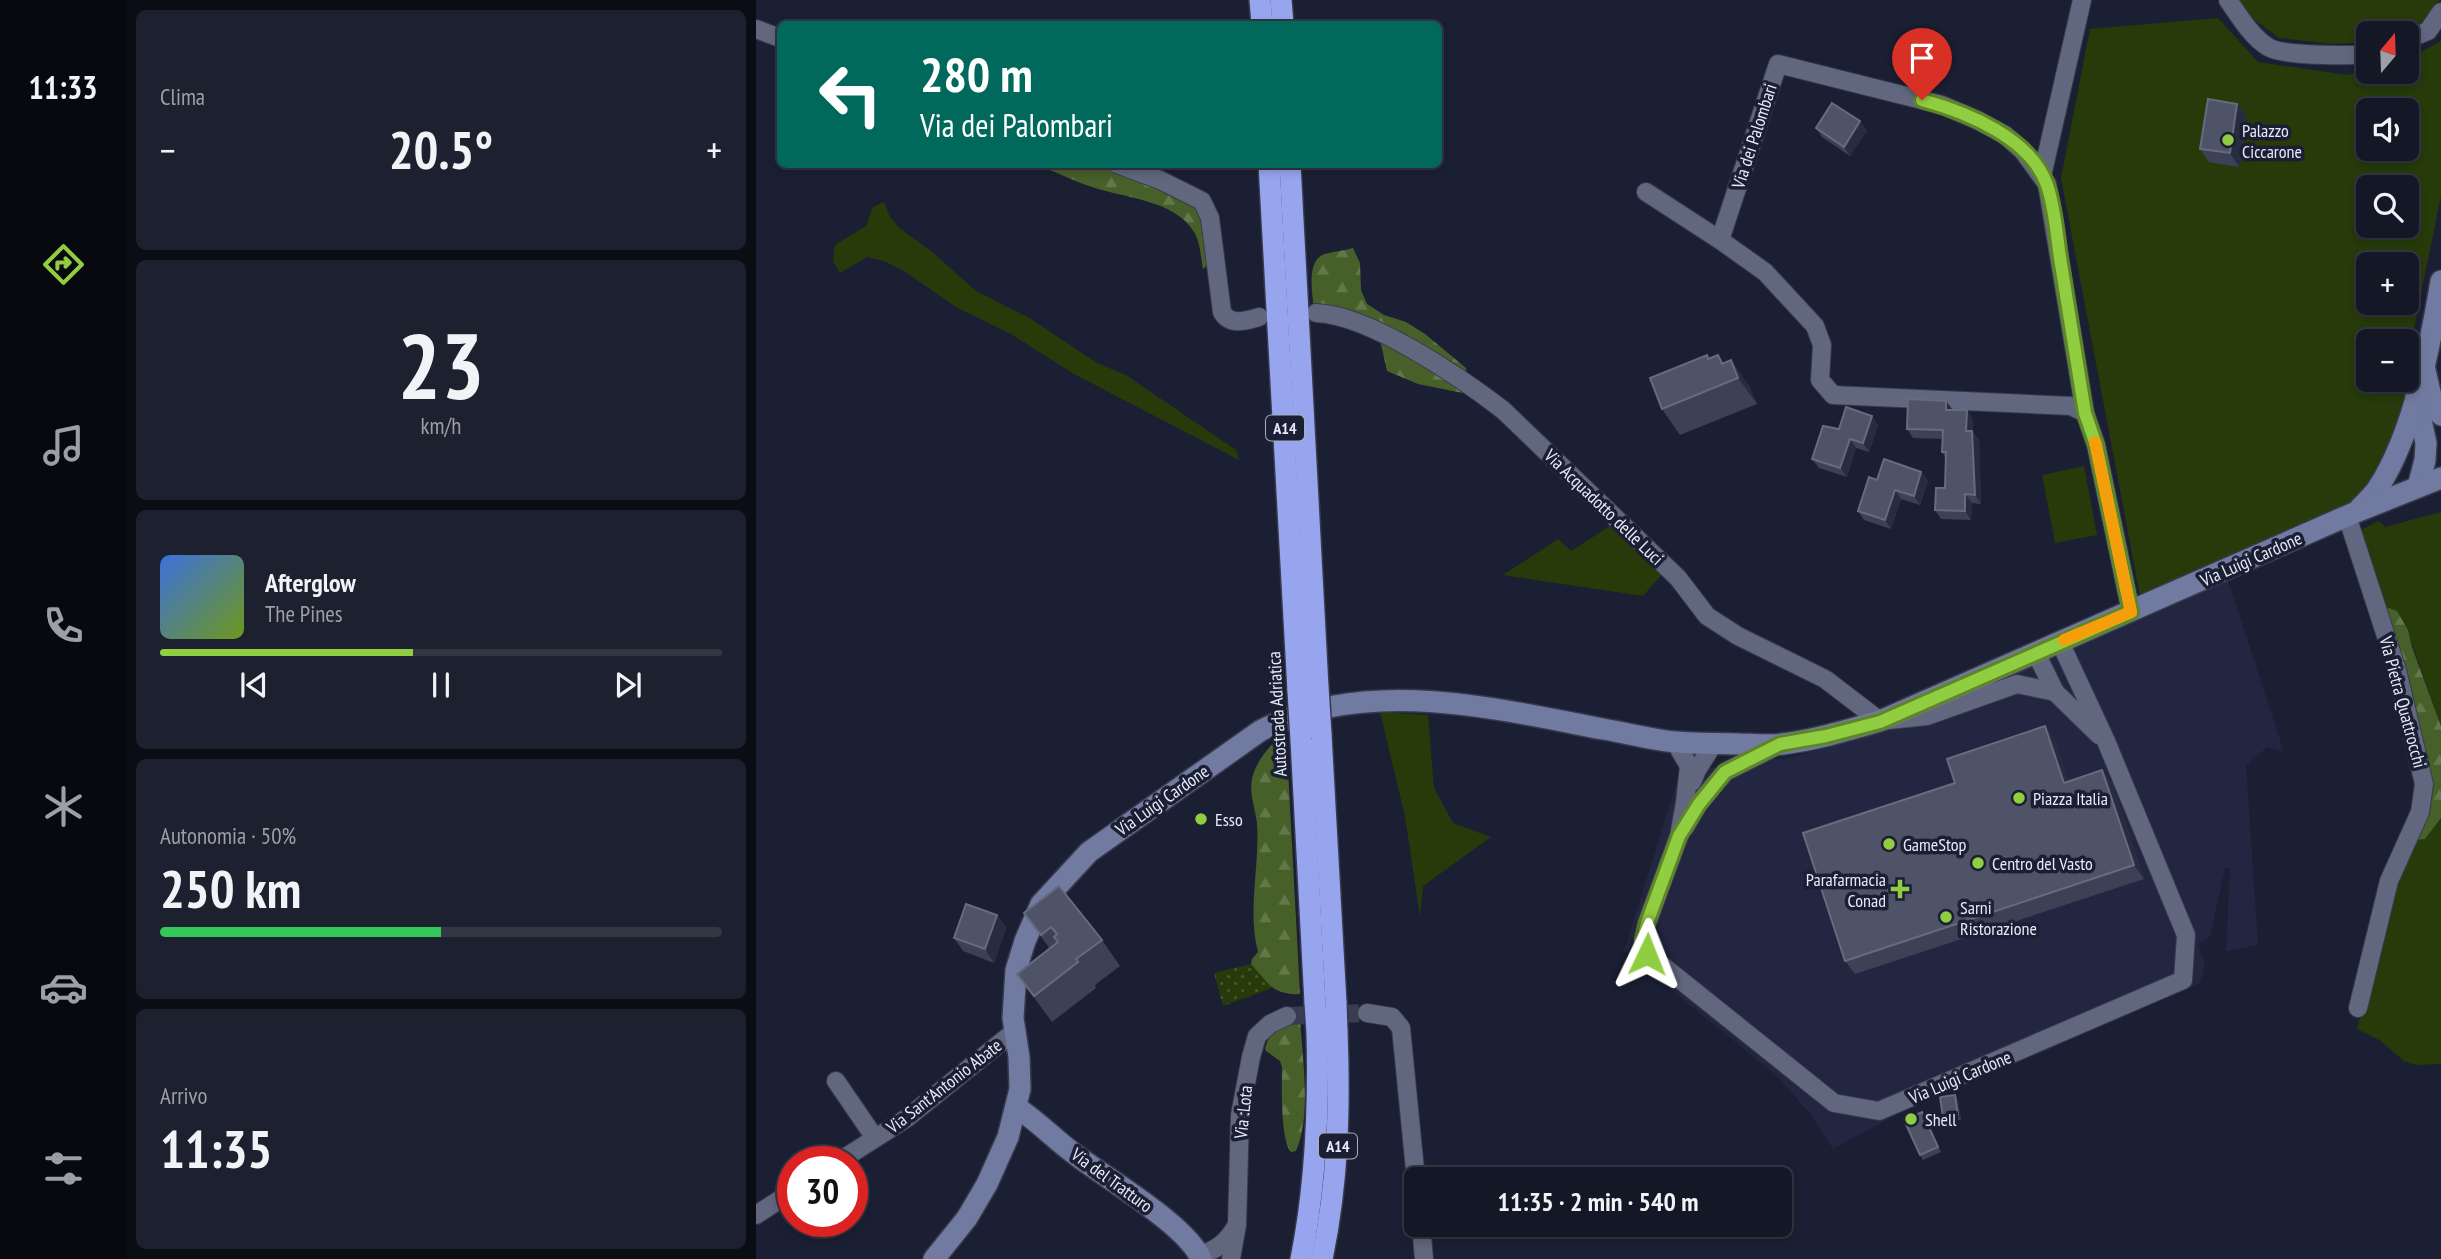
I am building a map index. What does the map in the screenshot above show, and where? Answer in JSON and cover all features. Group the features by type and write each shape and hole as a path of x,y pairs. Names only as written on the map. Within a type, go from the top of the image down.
{"highway":[{"path":"1260,0 1262,21"},
{"path":"1282,0 1283,21"},
{"name":"Autostrada Adriatica","path":"1269,168 1308,689 1327,1032 1338,1147 1332,1205 1322,1259"},
{"name":"Autostrada Adriatica","path":"1290,168 1308,689"},
{"name":"Autostrada Adriatica","path":"1301,1259 1310,1208 1327,1032"}],"main road":[{"path":"2352,514 2378,488 2402,438 2425,370 2441,281"},
{"path":"2425,370 2432,405 2441,415"},
{"path":"2416,396 2426,443 2418,487"},
{"path":"2402,438 2402,455 2409,476 2418,487"},
{"name":"Via Luigi Cardone","path":"934,1259 967,1218 987,1184 1008,1137 1020,1089 1013,1001 1016,970 1041,904 1089,852 1260,730 1283,719 1362,701 1452,704 1675,742 1780,744 1826,736 1880,722 2352,514 2441,478"},
{"name":"Via del Tratturo","path":"1016,1107 1074,1154 1160,1216 1189,1240 1200,1257"}],"street":[{"path":"2042,176 2082,0"},
{"path":"2228,0 2249,30 2269,48 2308,54 2356,55"},
{"path":"2419,35 2428,31 2441,12"},
{"path":"756,29 777,37"},
{"name":"Via dei Palombari","path":"1720,240 1778,64 1942,106 1977,120 2004,135 2023,151 2047,184 2085,413 2096,445 2131,612"},
{"path":"1128,168 1160,180 1202,201 1210,218 1224,317 1244,321 1259,317"},
{"path":"1646,192 1765,272 1815,326 1822,345 1820,380 1833,395 2071,406 2085,413"},
{"name":"Via Acquadotto delle Luci","path":"1316,313 1370,327 1474,388 1503,410 1669,569 1707,616 1738,636 1825,679 1880,722"},
{"name":"Via Pietra Quattrocchi","path":"2352,514 2397,670 2424,784 2420,812 2389,881 2358,1008"},
{"name":"Via Luigi Cardone","path":"1714,743 1714,765 1692,803 1647,923 1643,940 1647,954 1835,1103 1879,1111 2183,980 2186,935 2106,741 2060,642"},
{"name":"Via Luigi Cardone","path":"2036,653 2055,692 2106,741"},
{"name":"Via Luigi Cardone","path":"1880,722 1927,716 2017,684 2055,692"},
{"name":"Via Luigi Cardone","path":"1675,742 1689,766 1692,803"},
{"name":"Via Luigi Cardone","path":"1692,803 1725,772 1780,744"},
{"path":"1367,1013 1392,1017 1401,1028 1415,1167"},
{"name":"Via :Lota","path":"1231,1259 1237,1225 1240,1115 1251,1057 1257,1036 1270,1024 1287,1016"},
{"name":"Via Sant'Antonio Abate","path":"863,1146 907,1118 1015,1031"},
{"path":"836,1081 875,1138"},
{"path":"756,1215 777,1201"},
{"path":"1200,1257 1226,1242 1237,1225"},
{"path":"1421,1237 1424,1259"}],"shaded area":[{"name":"Centro del Vasto","path":"2228,580 2284,752 2267,747 2246,766 2258,945 2226,951 2230,868 2225,868 2210,937 2198,944 2205,964 2200,983 1897,1114 1833,1149 1812,1116 1778,1077 1624,951 1680,772 1793,757 1884,731"}],"green space":[{"path":"2239,0 2440,0 2419,24 2419,21 2356,21 2356,43 2333,44 2279,38 2248,15"},
{"path":"2218,18 2258,62 2347,75 2356,72 2356,84 2419,84 2419,53 2441,41 2441,196 2419,304 2419,252 2356,252 2356,315 2417,315 2414,329 2356,329 2356,392 2414,392 2415,396 2364,504 2140,596 2061,178 2090,29"},
{"path":"1043,168 1113,168 1178,192 1207,217 1210,263 1203,269 1194,232 1175,213 1148,202 1085,185"},
{"path":"884,202 889,215 899,228 930,250 976,291 1031,319 1097,363 1126,375 1236,450 1239,460 1074,374 1011,334 956,307 904,271 884,261 867,257 840,273 833,261 835,245 866,226 873,207"},
{"path":"1353,248 1360,263 1361,290 1367,304 1425,334 1466,368 1468,394 1418,384 1387,371 1379,335 1314,311 1312,270 1315,263 1325,254"},
{"path":"2084,466 2097,535 2055,543 2042,475"},
{"path":"2441,512 2441,726 2405,624 2381,609 2358,531 2379,521 2385,527"},
{"path":"1613,524 1664,572 1643,596 1503,575 1558,539 1571,551"},
{"path":"2381,609 2397,611 2408,630 2441,726 2441,818 2425,839 2415,840 2428,794"},
{"path":"1380,712 1428,715 1434,788 1453,823 1491,837 1423,886 1420,917 1405,816"},
{"path":"1286,733 1300,994 1284,993 1271,987 1251,964 1258,952 1254,920 1257,823 1252,781 1262,756"},
{"path":"2441,818 2441,1064 2416,1065 2404,1061 2381,1041 2357,1029 2394,881 2412,834 2425,839"},
{"path":"1251,964 1272,988 1223,1006 1214,973"},
{"path":"1300,1018 1304,1121 1296,1151 1291,1152 1283,1124 1282,1067 1280,1061 1265,1050 1269,1038 1277,1029"}],"building":[{"path":"2208,99 2237,104 2230,153 2200,149"},
{"path":"1832,103 1860,121 1844,147 1816,128"},
{"path":"1707,355 1708,359 1718,355 1722,364 1731,360 1738,378 1662,409 1650,378"},
{"path":"1908,399 1946,401 1946,410 1967,410 1966,431 1972,431 1975,495 1965,494 1965,511 1935,510 1936,488 1945,488 1946,452 1942,452 1943,430 1907,429"},
{"path":"1846,407 1872,416 1863,443 1850,439 1840,468 1812,459 1823,426 1839,429"},
{"path":"1884,459 1921,472 1914,496 1895,490 1885,520 1858,511 1869,477 1877,480"},
{"name":"Centro del Vasto","path":"2045,726 2064,783 2102,770 2134,865 1845,961 1803,833 1955,783 1947,759"},
{"path":"1059,886 1102,940 1034,996 1017,974 1058,942 1054,937 1057,934 1051,927 1041,935 1024,913"},
{"path":"966,904 997,915 985,949 954,938"},
{"path":"1955,1095 1958,1115 1943,1117 1940,1097"},
{"path":"1922,1112 1938,1147 1920,1155 1904,1120"}],"tunnel":[{"path":"1287,1016 1367,1013"}],"slow traffic":[{"path":"2064,640 2131,612 2095,442"}],"place":[{"name":"Palazzo Ciccarone","path":"2228,140"},
{"name":"Piazza Italia","path":"2019,798"},
{"name":"Esso","path":"1201,819"},
{"name":"GameStop","path":"1889,844"},
{"name":"Centro del Vasto","path":"1978,863"},
{"name":"Parafarmacia Conad","path":"1900,889"},
{"name":"Sarni Ristorazione","path":"1946,917"},
{"name":"Shell","path":"1911,1119"}],"route":[{"path":"1647,954 1643,940 1647,923 1679,836 1699,804 1725,772 1780,744 1880,722 2131,612 2096,445 2085,413 2047,184 2023,151 2004,135 1977,120 1922,100"}]}
